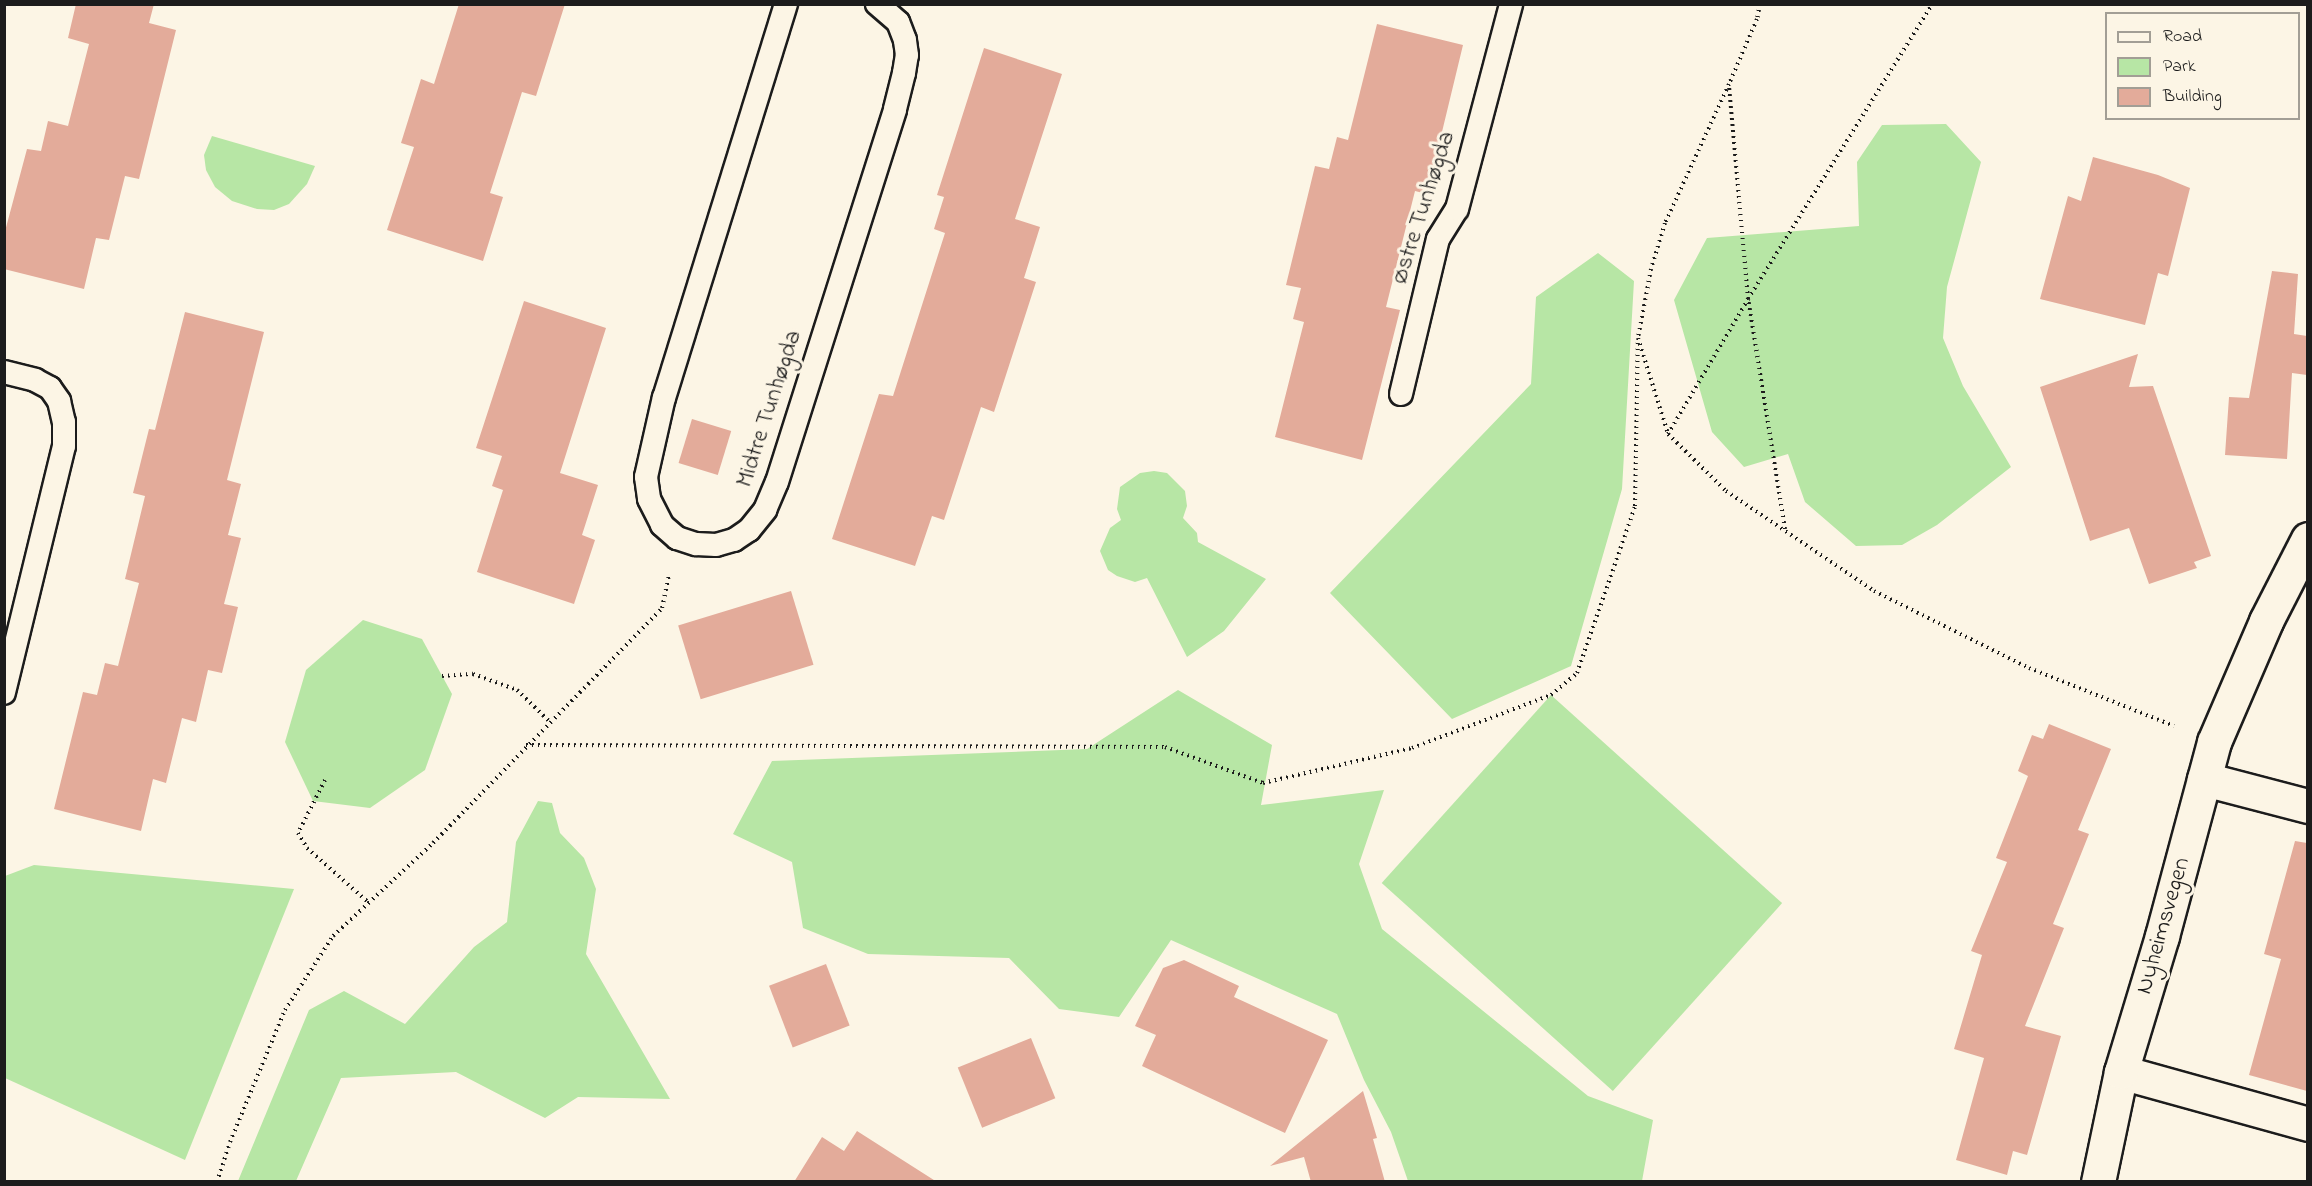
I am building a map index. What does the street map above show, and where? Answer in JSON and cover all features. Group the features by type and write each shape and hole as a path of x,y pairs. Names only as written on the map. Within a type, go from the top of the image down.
{"street":[{"name":"Nyheimsvegen","path":"2098,1182 2121,1072 2162,936 2214,742 2266,621 2307,539"},
{"path":"2204,779 2307,806"},
{"path":"2121,1072 2307,1124"}],"lane":[{"path":"677,538 662,525 649,498 646,477 650,452 664,397 786,4"},
{"name":"Midtre Tunhøgda","path":"677,538 696,544 716,545 734,540 749,530 765,510 777,482 895,109 904,73 907,55 905,40 898,22 877,4"},
{"name":"Østre Tunhøgda","path":"1401,394 1438,239 1457,209 1511,4"},
{"path":"4,372 35,380 50,388 59,401 64,438 4,693"}],"path":[{"path":"526,746 1165,747 1263,783 1412,748 1551,695 1577,673 1635,506 1638,338 1651,269 1665,223 1729,84 1757,19 1760,4"},
{"path":"1668,434 1748,299 1932,4"},
{"path":"1729,84 1748,299 1785,529"},
{"path":"1638,338 1668,434 1726,492 1785,529 1874,591 2030,668 2214,742"},
{"path":"217,1182 230,1142 285,1010 333,936 433,843 662,608 677,538"},
{"path":"442,676 473,674 516,690 550,722"},
{"path":"325,780 298,833 307,848 369,903"}],"green space":[{"path":"1946,124 1981,162 1947,287 1943,338 1963,386 2011,467 1937,525 1902,545 1856,546 1805,502 1788,454 1744,467 1712,432 1674,300 1707,238 1859,226 1857,162 1882,125"},
{"path":"212,136 315,166 307,184 289,204 274,210 257,209 232,201 215,187 206,170 204,155"},
{"path":"1598,253 1634,281 1622,489 1571,666 1452,719 1330,593 1531,384 1536,297"},
{"path":"1154,471 1167,473 1185,491 1187,506 1183,518 1197,533 1198,542 1266,579 1224,631 1187,657 1147,578 1135,582 1117,576 1108,570 1100,551 1110,528 1121,520 1117,509 1120,487 1140,473"},
{"path":"363,620 422,639 452,694 425,770 370,808 313,801 285,742 306,670"},
{"path":"1178,690 1272,745 1261,805 1384,790 1359,864 1382,929 1588,1096 1653,1120 1642,1181 1408,1181 1391,1132 1364,1080 1337,1014 1171,940 1119,1017 1059,1009 1009,958 868,954 803,928 792,862 733,834 772,761 1087,749"},
{"path":"1551,695 1782,903 1613,1091 1382,883"},
{"path":"538,801 552,803 560,833 584,858 596,889 586,954 670,1099 578,1097 545,1118 456,1072 341,1078 296,1181 238,1181 309,1010 344,991 405,1024 474,947 507,922 516,842"},
{"path":"34,865 294,889 185,1160 5,1078 5,876"}],"building":[{"path":"76,4 154,4 149,23 176,30 139,179 125,176 109,240 96,238 84,289 4,269 4,235 27,149 41,151 48,121 68,126 89,44 68,38"},
{"path":"459,4 565,4 536,96 522,92 490,193 503,197 483,261 387,230 414,147 401,143 421,79 434,84"},
{"path":"1377,24 1463,45 1427,194 1415,191 1386,307 1400,310 1362,460 1275,437 1304,322 1293,319 1301,288 1286,285 1315,166 1329,169 1337,137 1348,140"},
{"path":"984,48 1062,74 1015,219 1040,227 1024,278 1036,282 994,412 981,407 944,520 932,516 915,566 832,539 879,394 893,396 945,233 934,229 944,197 937,195"},
{"path":"2093,157 2158,175 2190,188 2168,276 2158,273 2145,325 2040,299 2068,196 2081,201"},
{"path":"2272,271 2298,274 2294,334 2307,336 2307,375 2292,373 2287,459 2225,455 2229,397 2249,398"},
{"path":"524,301 606,328 560,473 598,485 582,535 595,540 574,604 477,572 503,490 492,486 502,456 476,448"},
{"path":"185,312 264,332 227,480 241,484 228,535 241,538 224,604 238,607 222,673 208,670 196,722 182,718 166,783 153,779 141,831 54,809 83,692 97,695 105,663 118,666 139,583 125,579 145,496 133,493 149,429 155,430"},
{"path":"2138,354 2129,387 2153,386 2211,556 2194,562 2197,568 2149,584 2129,528 2090,541 2040,387"},
{"path":"692,419 731,431 718,475 679,463"},
{"path":"791,591 814,665 701,699 678,625"},
{"path":"2049,724 2111,749 2078,830 2089,834 2053,924 2064,928 2025,1026 2061,1036 2027,1155 2013,1151 2007,1175 1956,1160 1984,1058 1954,1049 1982,955 1971,951 2007,862 1996,858 2028,776 2018,771 2032,735 2043,739"},
{"path":"2295,841 2307,843 2307,1091 2249,1075 2281,959 2264,954"},
{"path":"1184,960 1239,986 1234,997 1328,1040 1285,1133 1142,1066 1156,1035 1135,1026 1163,968"},
{"path":"826,964 850,1026 793,1047 769,986"},
{"path":"1031,1038 1055,1098 982,1128 958,1068"},
{"path":"1363,1091 1377,1138 1373,1139 1385,1182 1311,1182 1304,1157 1270,1166"},
{"path":"857,1131 937,1182 794,1182 822,1137 844,1151"}]}
